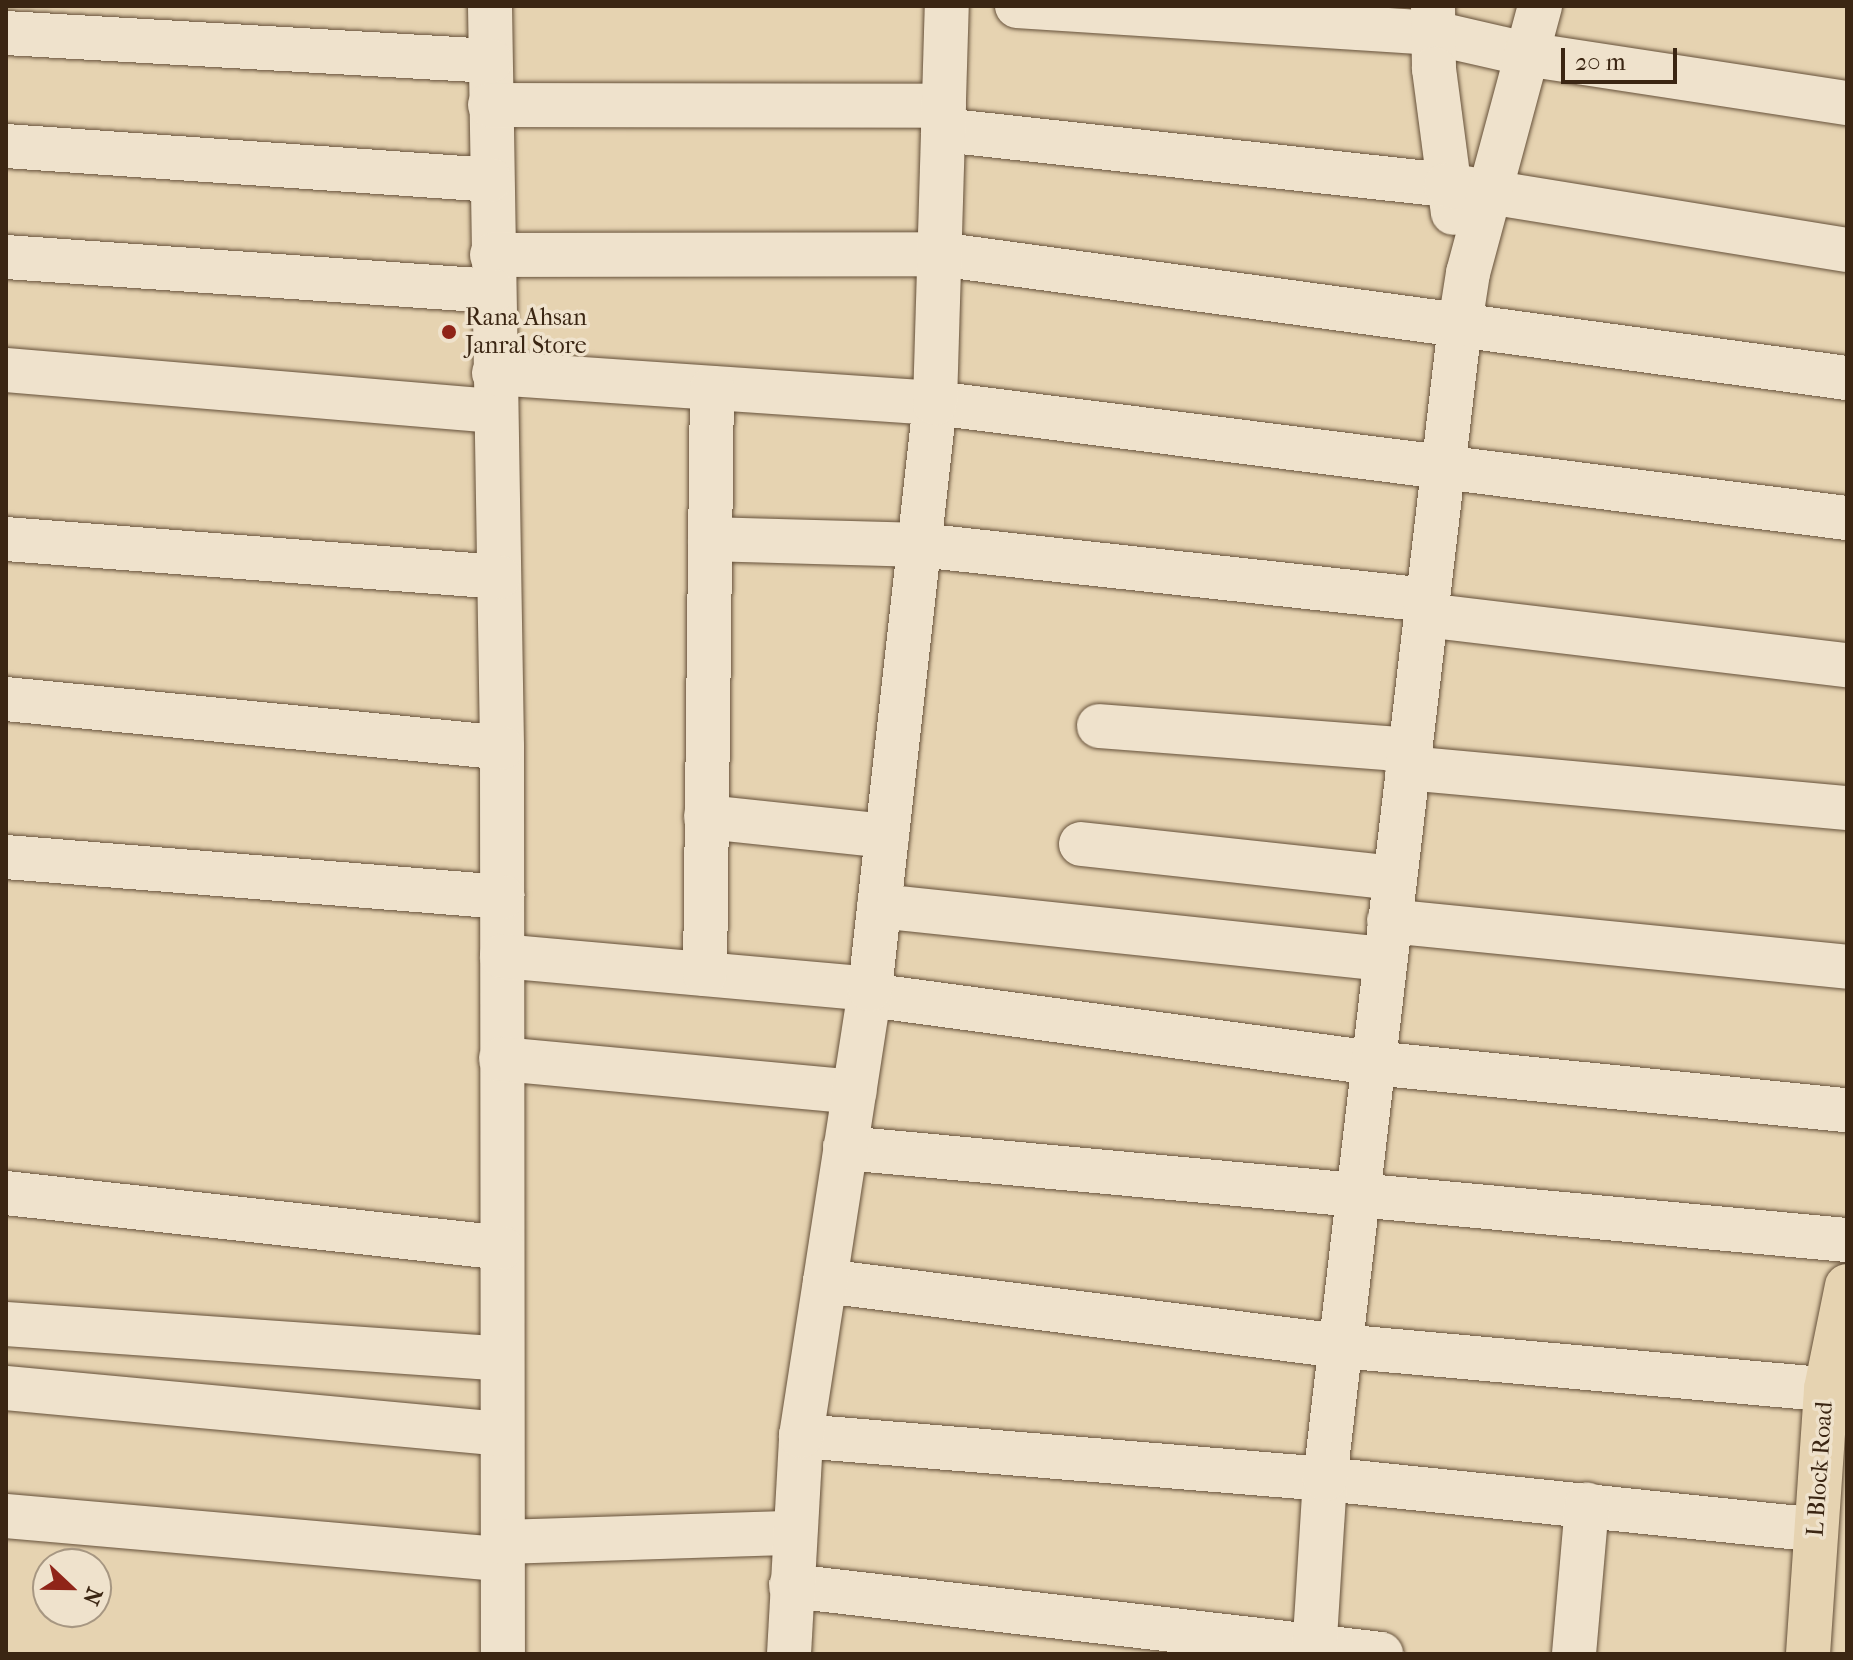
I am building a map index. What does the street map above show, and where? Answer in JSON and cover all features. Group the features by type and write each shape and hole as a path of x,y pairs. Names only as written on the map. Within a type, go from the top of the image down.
{"main road":[{"name":"L Block Road","path":"1808,1654 1826,1389 1847,1286"}],"street":[{"path":"490,6 490,180 502,748 503,1654"},
{"path":"789,1654 801,1436 870,992 935,403 947,6"},
{"path":"1017,6 1433,19 1526,54 1847,103"},
{"path":"1314,1652 1325,1479 1460,324 1468,273 1540,6"},
{"path":"1433,19 1446,185 1468,273"},
{"path":"6,33 490,61"},
{"path":"490,105 943,118 1446,185 1847,250"},
{"path":"6,146 490,180"},
{"path":"6,257 492,273 939,254 1847,378"},
{"path":"6,370 495,392 712,388 935,403 1847,518"},
{"path":"705,974 712,388"},
{"path":"6,539 499,577"},
{"path":"710,539 919,545 1426,607 1847,665"},
{"path":"6,699 502,748"},
{"path":"1099,726 1847,808"},
{"path":"706,817 887,836"},
{"path":"1081,844 1394,878"},
{"path":"6,857 502,897"},
{"path":"879,906 1847,967"},
{"path":"502,956 870,992 1373,1063 1847,1110"},
{"path":"501,1059 854,1092"},
{"path":"845,1148 1357,1199 1847,1240"},
{"path":"6,1193 501,1248"},
{"path":"825,1281 1340,1346 1826,1389"},
{"path":"6,1324 501,1359"},
{"path":"6,1388 501,1434"},
{"path":"801,1436 1325,1479 1815,1530"},
{"path":"1574,1654 1587,1505"},
{"path":"6,1516 502,1551 794,1533"},
{"path":"791,1586 1314,1652 1381,1654"}],"place":[{"name":"Rana Ahsan Janral Store","path":"449,332"}]}
